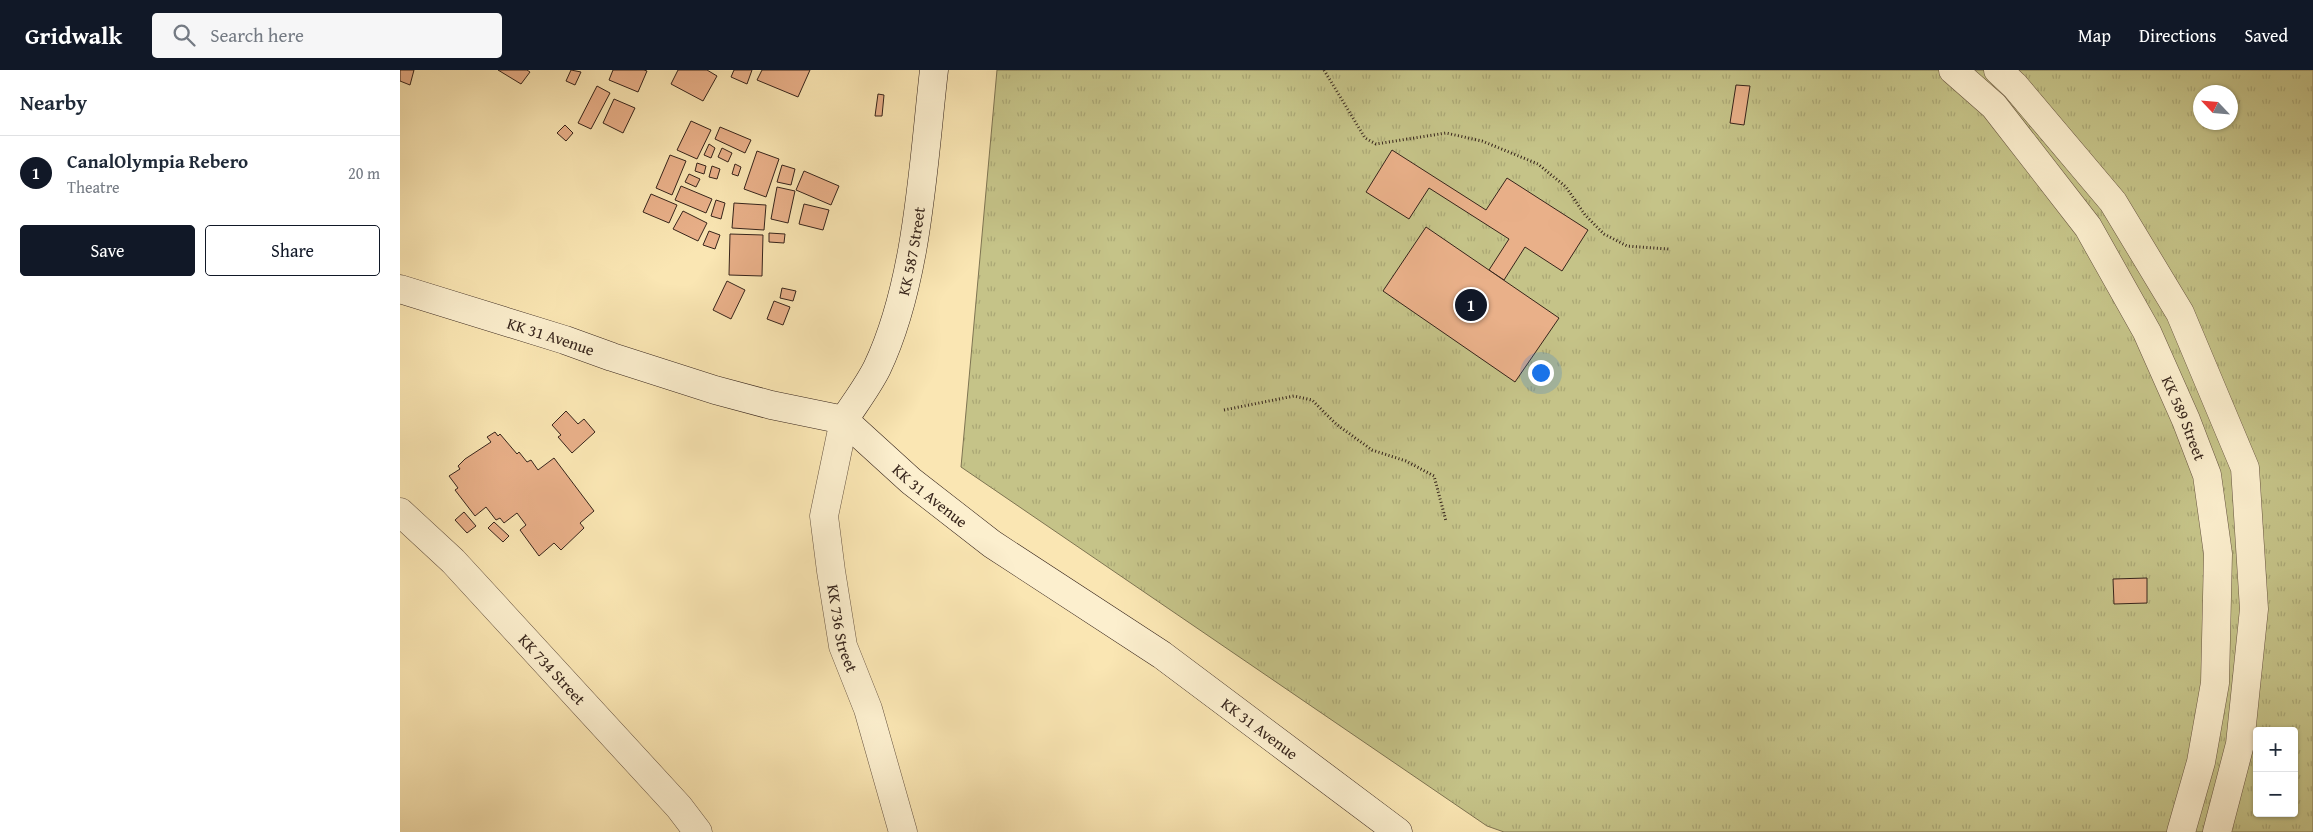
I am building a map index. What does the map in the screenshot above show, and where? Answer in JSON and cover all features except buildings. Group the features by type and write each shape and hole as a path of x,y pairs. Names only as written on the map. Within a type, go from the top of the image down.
{"street":[{"name":"KK 587 Street","path":"844,420 876,369 903,296 917,216 934,70"},
{"name":"KK 589 Street","path":"1953,70 1994,106 2088,227 2147,332 2186,420 2207,475 2218,554 2216,683 2201,762 2181,832"},
{"path":"1998,70 2015,86 2113,202 2180,313 2245,468 2254,609 2240,744 2217,832"},
{"name":"KK 31 Avenue","path":"400,289 565,340 715,390 771,405 844,420 911,481 992,544 1162,655 1398,832"},
{"name":"KK 736 Street","path":"844,420 824,516 831,571 842,646 868,709 903,832"},
{"name":"KK 734 Street","path":"400,512 453,561 678,807 698,832"}],"path":[{"path":"1324,70 1365,138 1376,144 1446,132 1482,141 1538,164 1566,187 1585,215 1604,234 1627,246 1669,249"},
{"path":"1224,410 1268,403 1294,396 1312,400 1336,424 1372,450 1406,461 1434,476 1446,521"}],"green space":[{"path":"997,70 2313,70 2313,832 1504,832 1487,826 961,467"}],"place":[{"name":"CanalOlympia Rebero","path":"1471,305"}]}
